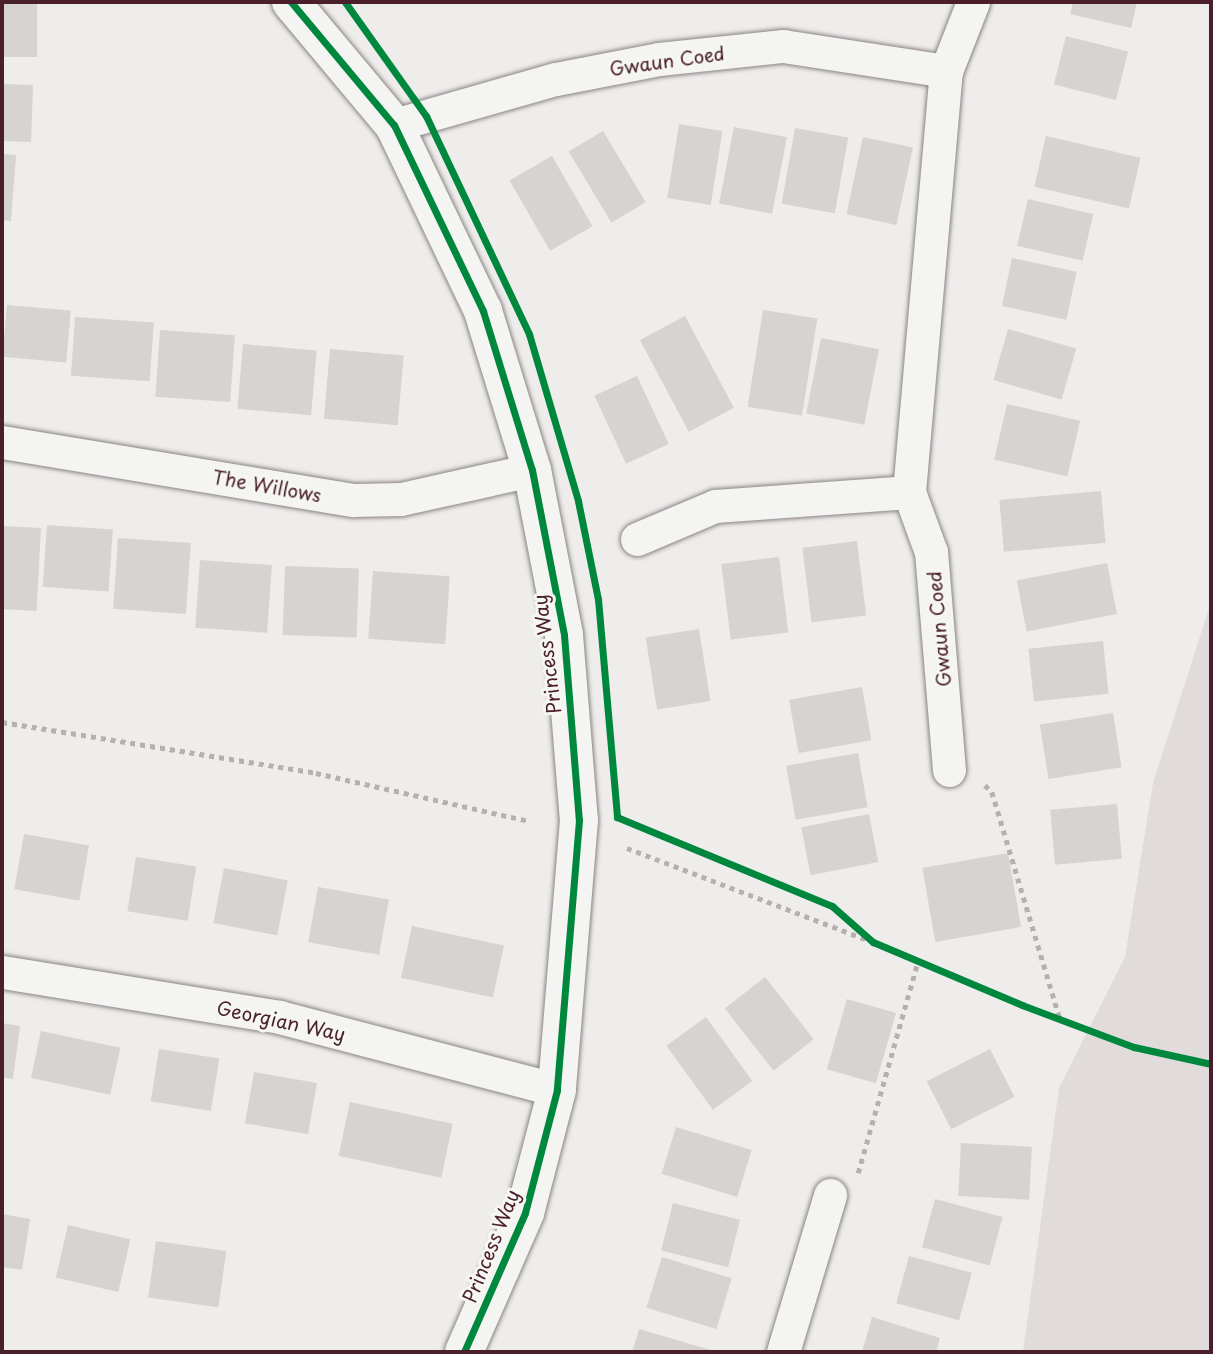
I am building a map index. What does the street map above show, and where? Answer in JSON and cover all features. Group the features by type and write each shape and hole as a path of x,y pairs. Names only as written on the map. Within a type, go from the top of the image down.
{"street":[{"name":"Princess Way","path":"291,2 394,125 483,312 532,470 564,635 579,820 556,1090 525,1213 464,1352"},
{"name":"Gwaun Coed","path":"948,762 932,552 909,492 946,71 973,2"},
{"name":"Gwaun Coed","path":"394,125 556,79 659,58 783,46 946,71"},
{"name":"The Willows","path":"2,442 353,500 401,499 532,470"},
{"path":"636,539 715,506 909,492"},
{"name":"Georgian Way","path":"2,972 279,1017 556,1090"},
{"path":"783,1352 830,1195"}],"path":[{"path":"2,722 316,773 529,821"},
{"path":"948,762 992,792 1060,1019"},
{"path":"626,848 884,947"},
{"path":"842,915 873,942"},
{"path":"907,956 930,966"},
{"path":"830,1195 863,1169 918,961"},
{"path":"1048,1015 1073,1024"}],"shaded area":[{"path":"1211,602 1211,1352 1023,1352 1059,1088 1125,957 1153,783"}],"building":[{"path":"2,2 37,2 37,57 2,57"},
{"path":"1073,2 1137,2 1131,28 1070,14"},
{"path":"1066,36 1128,51 1116,100 1054,85"},
{"path":"2,84 33,85 31,142 2,141"},
{"path":"679,124 722,131 711,205 667,198"},
{"path":"734,127 787,137 772,214 719,204"},
{"path":"795,128 848,137 835,213 782,204"},
{"path":"603,131 646,202 611,223 569,152"},
{"path":"1046,136 1141,158 1129,208 1034,187"},
{"path":"863,137 913,148 896,225 847,214"},
{"path":"2,154 16,155 11,221 2,220"},
{"path":"552,156 592,226 550,251 510,181"},
{"path":"1028,199 1093,214 1082,261 1017,246"},
{"path":"1012,258 1077,272 1066,320 1002,306"},
{"path":"7,305 71,311 66,362 2,357"},
{"path":"763,310 817,319 802,415 748,407"},
{"path":"685,316 734,408 689,432 640,340"},
{"path":"75,317 154,323 150,381 71,376"},
{"path":"1008,329 1076,349 1062,400 993,380"},
{"path":"160,330 235,335 230,402 155,397"},
{"path":"821,338 879,349 864,425 806,414"},
{"path":"243,344 317,350 311,415 237,409"},
{"path":"330,349 404,355 398,425 324,419"},
{"path":"637,376 669,444 626,464 594,396"},
{"path":"1007,404 1080,421 1067,476 994,460"},
{"path":"1101,491 1106,543 1004,552 999,500"},
{"path":"47,525 113,530 109,591 43,587"},
{"path":"2,526 41,528 37,611 2,609"},
{"path":"118,538 191,543 186,614 113,609"},
{"path":"857,541 866,615 812,622 802,548"},
{"path":"779,557 788,632 731,640 721,564"},
{"path":"200,560 272,565 267,633 195,628"},
{"path":"1107,563 1117,614 1027,632 1017,581"},
{"path":"285,566 359,569 357,638 283,635"},
{"path":"373,571 450,576 445,644 368,639"},
{"path":"699,629 710,701 657,710 646,637"},
{"path":"1103,641 1109,694 1034,702 1028,649"},
{"path":"862,687 871,740 799,753 789,700"},
{"path":"1113,713 1122,767 1049,779 1040,725"},
{"path":"858,753 868,807 796,820 786,766"},
{"path":"1117,804 1122,859 1055,865 1050,810"},
{"path":"869,814 878,862 811,875 801,827"},
{"path":"24,834 89,845 79,901 14,889"},
{"path":"1008,853 1021,927 935,942 922,868"},
{"path":"136,857 196,867 188,921 127,911"},
{"path":"224,868 288,880 277,935 213,923"},
{"path":"318,887 389,900 379,955 308,942"},
{"path":"412,926 504,946 493,997 401,978"},
{"path":"765,977 814,1039 773,1071 725,1008"},
{"path":"847,999 896,1013 876,1083 827,1069"},
{"path":"706,1017 752,1081 713,1110 666,1046"},
{"path":"2,1023 20,1026 13,1079 2,1077"},
{"path":"41,1031 120,1048 110,1095 31,1078"},
{"path":"159,1049 219,1059 211,1111 151,1101"},
{"path":"990,1049 1015,1097 951,1129 927,1081"},
{"path":"254,1072 317,1083 308,1134 245,1123"},
{"path":"350,1102 453,1124 441,1178 339,1156"},
{"path":"676,1127 752,1150 737,1197 662,1174"},
{"path":"961,1143 1032,1147 1029,1200 958,1196"},
{"path":"935,1199 1003,1217 990,1265 922,1247"},
{"path":"673,1203 740,1220 728,1267 661,1251"},
{"path":"2,1214 30,1219 22,1270 2,1267"},
{"path":"68,1225 130,1239 118,1292 56,1278"},
{"path":"156,1241 226,1251 218,1307 148,1297"},
{"path":"909,1256 972,1273 959,1320 896,1303"},
{"path":"662,1257 732,1278 716,1329 647,1308"},
{"path":"872,1317 940,1338 936,1352 862,1352"},
{"path":"639,1329 718,1352 632,1352"}],"cycle path":[{"path":"291,2 394,125 483,311 532,470 564,635 579,820 557,1090 525,1213 464,1352"},
{"path":"345,2 426,116 529,334 578,501 598,599 617,817 832,906 873,942 1022,1005 1134,1047 1211,1064"}]}
